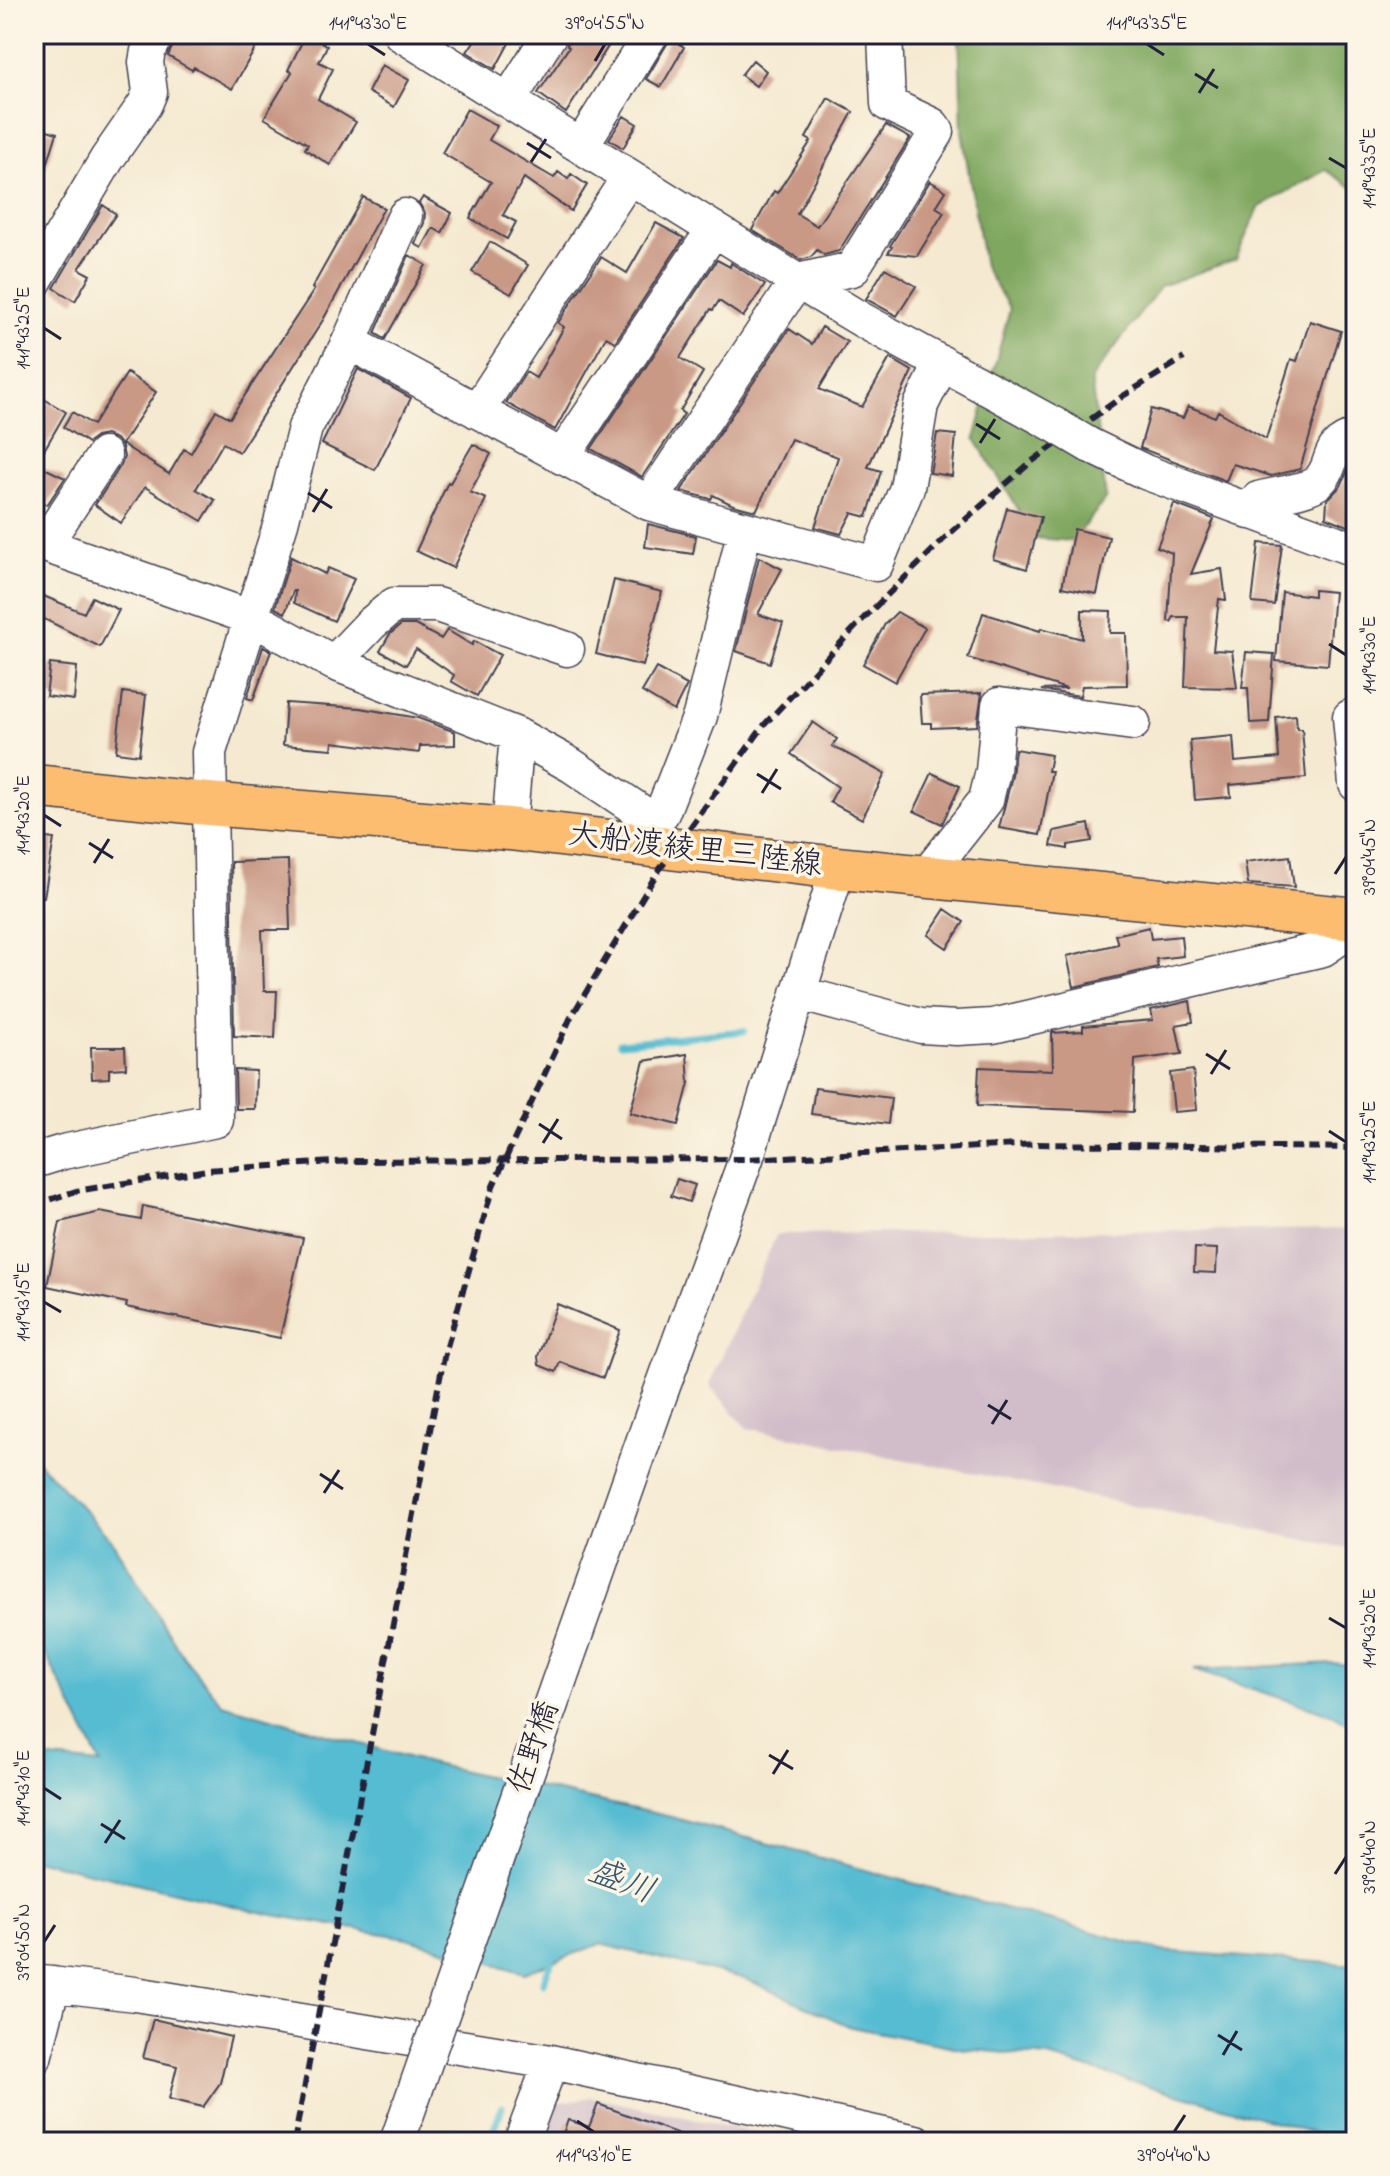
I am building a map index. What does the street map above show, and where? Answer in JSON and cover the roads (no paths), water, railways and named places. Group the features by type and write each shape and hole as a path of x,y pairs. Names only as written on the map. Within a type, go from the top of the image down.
{"main road":[{"name":"大船渡綾里三陸線","path":"34,786 509,829 838,868 1354,919"}],"street":[{"path":"34,282 107,159 145,104 150,92 146,62 148,51 158,34"},
{"path":"401,34 797,281 1089,445 1145,472 1356,550"},
{"path":"509,100 550,34"},
{"path":"581,146 651,34"},
{"path":"649,503 797,281 852,269 937,132 932,125 888,104 885,34"},
{"path":"477,411 629,177"},
{"path":"34,1161 63,1152 216,1120 209,752 281,523 305,428 349,342 405,216"},
{"path":"562,457 714,229"},
{"path":"349,342 649,503 876,564 907,488 921,405 942,363"},
{"path":"1249,512 1258,499 1311,486 1319,481 1332,451 1356,437"},
{"path":"104,455 39,542 252,618 334,663 517,735 571,765 650,818 662,813 700,716 745,529"},
{"path":"334,663 394,605 437,605 567,649"},
{"path":"926,876 986,800 993,771 999,705 1133,723"},
{"path":"1356,716 1350,717 1356,784"},
{"path":"509,829 517,735"},
{"name":"佐野橋","path":"397,2142 655,1408 746,1159 838,868"},
{"path":"798,993 921,1026 993,1026 1323,949 1342,936 1354,919"},
{"path":"34,2058 44,1983 151,1997 551,2062 916,2142"},
{"path":"521,2142 551,2062"}],"water":[{"name":"盛川","path":"34,1457 111,1539 184,1658 222,1704 428,1763 671,1817 1162,1951 1356,1965 1356,2142 1328,2137 1048,2057 965,2049 851,2027 746,1979 600,1944 524,1973 407,1938 268,1914 34,1859 34,1757 101,1764 34,1631"},
{"path":"1333,1663 1356,1666 1356,1729 1334,1715 1193,1670"}],"waterway":[{"path":"620,1043 744,1031"},
{"path":"543,1983 554,1955"},
{"path":"490,2142 502,2107"}],"railway":[{"path":"294,2142 444,1357 493,1186 570,1019 657,873 765,724 863,619 948,535 1031,462 1123,396 1184,358"},
{"path":"34,1205 76,1191 207,1170 351,1161 746,1159 1038,1144 1356,1148"}]}
